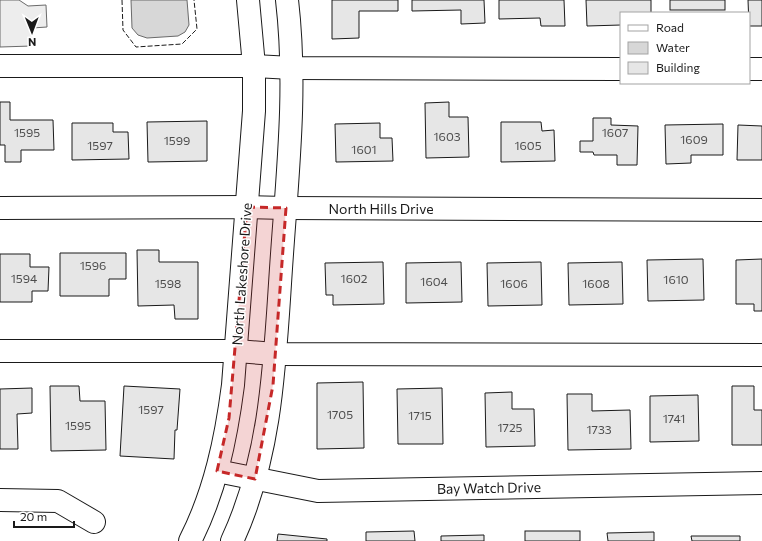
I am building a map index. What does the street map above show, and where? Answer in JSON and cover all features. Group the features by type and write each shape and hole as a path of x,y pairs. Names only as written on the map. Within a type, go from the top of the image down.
{"street":[{"name":"North Lakeshore Drive","path":"190,541 203,512 217,471 229,418 237,351 254,111 254,66 248,0"},
{"path":"232,541 255,479 263,446 269,412 275,354 291,129 292,68 287,0"},
{"path":"0,66 254,66 292,68 620,69"},
{"path":"750,69 762,69"},
{"name":"North Hills Drive","path":"0,208 247,207 762,210"},
{"path":"0,351 237,351 275,354 762,355"},
{"name":"Bay Watch Drive","path":"217,471 318,491 762,483"},
{"path":"0,500 58,501 94,522"}],"highlighted area":[{"path":"247,207 286,208 273,385 255,479 217,471 229,418"}],"shaded area":[{"path":"0,0 19,0 28,6 46,5 47,27 32,28 32,46 0,47"}],"water":[{"path":"131,0 187,0 189,25 185,32 178,36 147,38 138,35 132,28"}],"building":[{"path":"332,0 398,0 398,11 359,11 359,38 332,39"},
{"path":"412,0 484,0 485,23 461,24 461,10 412,11"},
{"path":"499,0 564,0 565,26 541,26 540,18 499,19"},
{"path":"586,0 651,0 651,12 620,12 620,25 587,26"},
{"path":"670,0 725,0 725,10 670,10"},
{"path":"748,0 762,0 762,26 750,26 750,12 748,12"},
{"path":"0,102 10,102 10,120 53,120 54,150 21,150 21,162 5,162 5,145 0,145"},
{"path":"449,102 449,117 468,117 469,157 426,158 425,103"},
{"path":"593,118 611,118 611,125 638,126 637,165 617,165 617,155 594,155 593,152 580,152 580,141 593,141"},
{"path":"207,121 207,161 148,162 147,122"},
{"path":"501,122 541,122 542,131 554,130 555,161 501,162"},
{"path":"72,123 113,123 113,132 128,132 129,159 72,160"},
{"path":"380,123 380,138 392,138 393,161 336,162 335,124"},
{"path":"723,124 723,155 691,155 691,163 666,164 665,125"},
{"path":"738,125 762,126 762,160 737,160"},
{"path":"137,250 159,250 159,262 198,262 198,319 175,319 174,305 138,306"},
{"path":"60,253 126,253 126,279 109,279 109,296 60,296"},
{"path":"0,254 30,254 30,267 49,267 48,291 32,291 32,302 0,302"},
{"path":"703,259 704,300 648,301 647,260"},
{"path":"762,259 762,311 754,311 754,304 736,304 736,260"},
{"path":"383,262 384,304 333,305 333,295 326,295 325,263"},
{"path":"461,262 462,302 406,303 406,263"},
{"path":"541,262 542,305 488,306 487,263"},
{"path":"622,262 623,304 569,305 568,263"},
{"path":"363,382 364,448 317,449 317,383"},
{"path":"50,386 79,386 80,401 105,401 106,450 51,451"},
{"path":"124,386 180,389 177,430 175,430 174,459 120,456"},
{"path":"732,386 754,386 754,410 762,410 762,445 732,445"},
{"path":"32,388 32,413 17,414 18,449 0,449 0,389"},
{"path":"442,388 443,444 398,444 397,389"},
{"path":"512,392 512,409 534,409 535,446 486,447 485,393"},
{"path":"567,394 592,394 592,411 630,410 631,449 568,450"},
{"path":"698,395 699,441 650,442 650,396"},
{"path":"414,531 415,541 366,541 366,532"},
{"path":"525,531 580,531 580,541 525,541"},
{"path":"654,532 654,541 608,541 607,533"},
{"path":"278,534 327,539 327,541 277,541"},
{"path":"484,535 484,541 441,541 441,536"},
{"path":"691,536 740,536 740,541 692,541"}],"fence":[{"path":"122,0 123,30 136,47 182,44 197,29 194,0"}]}
